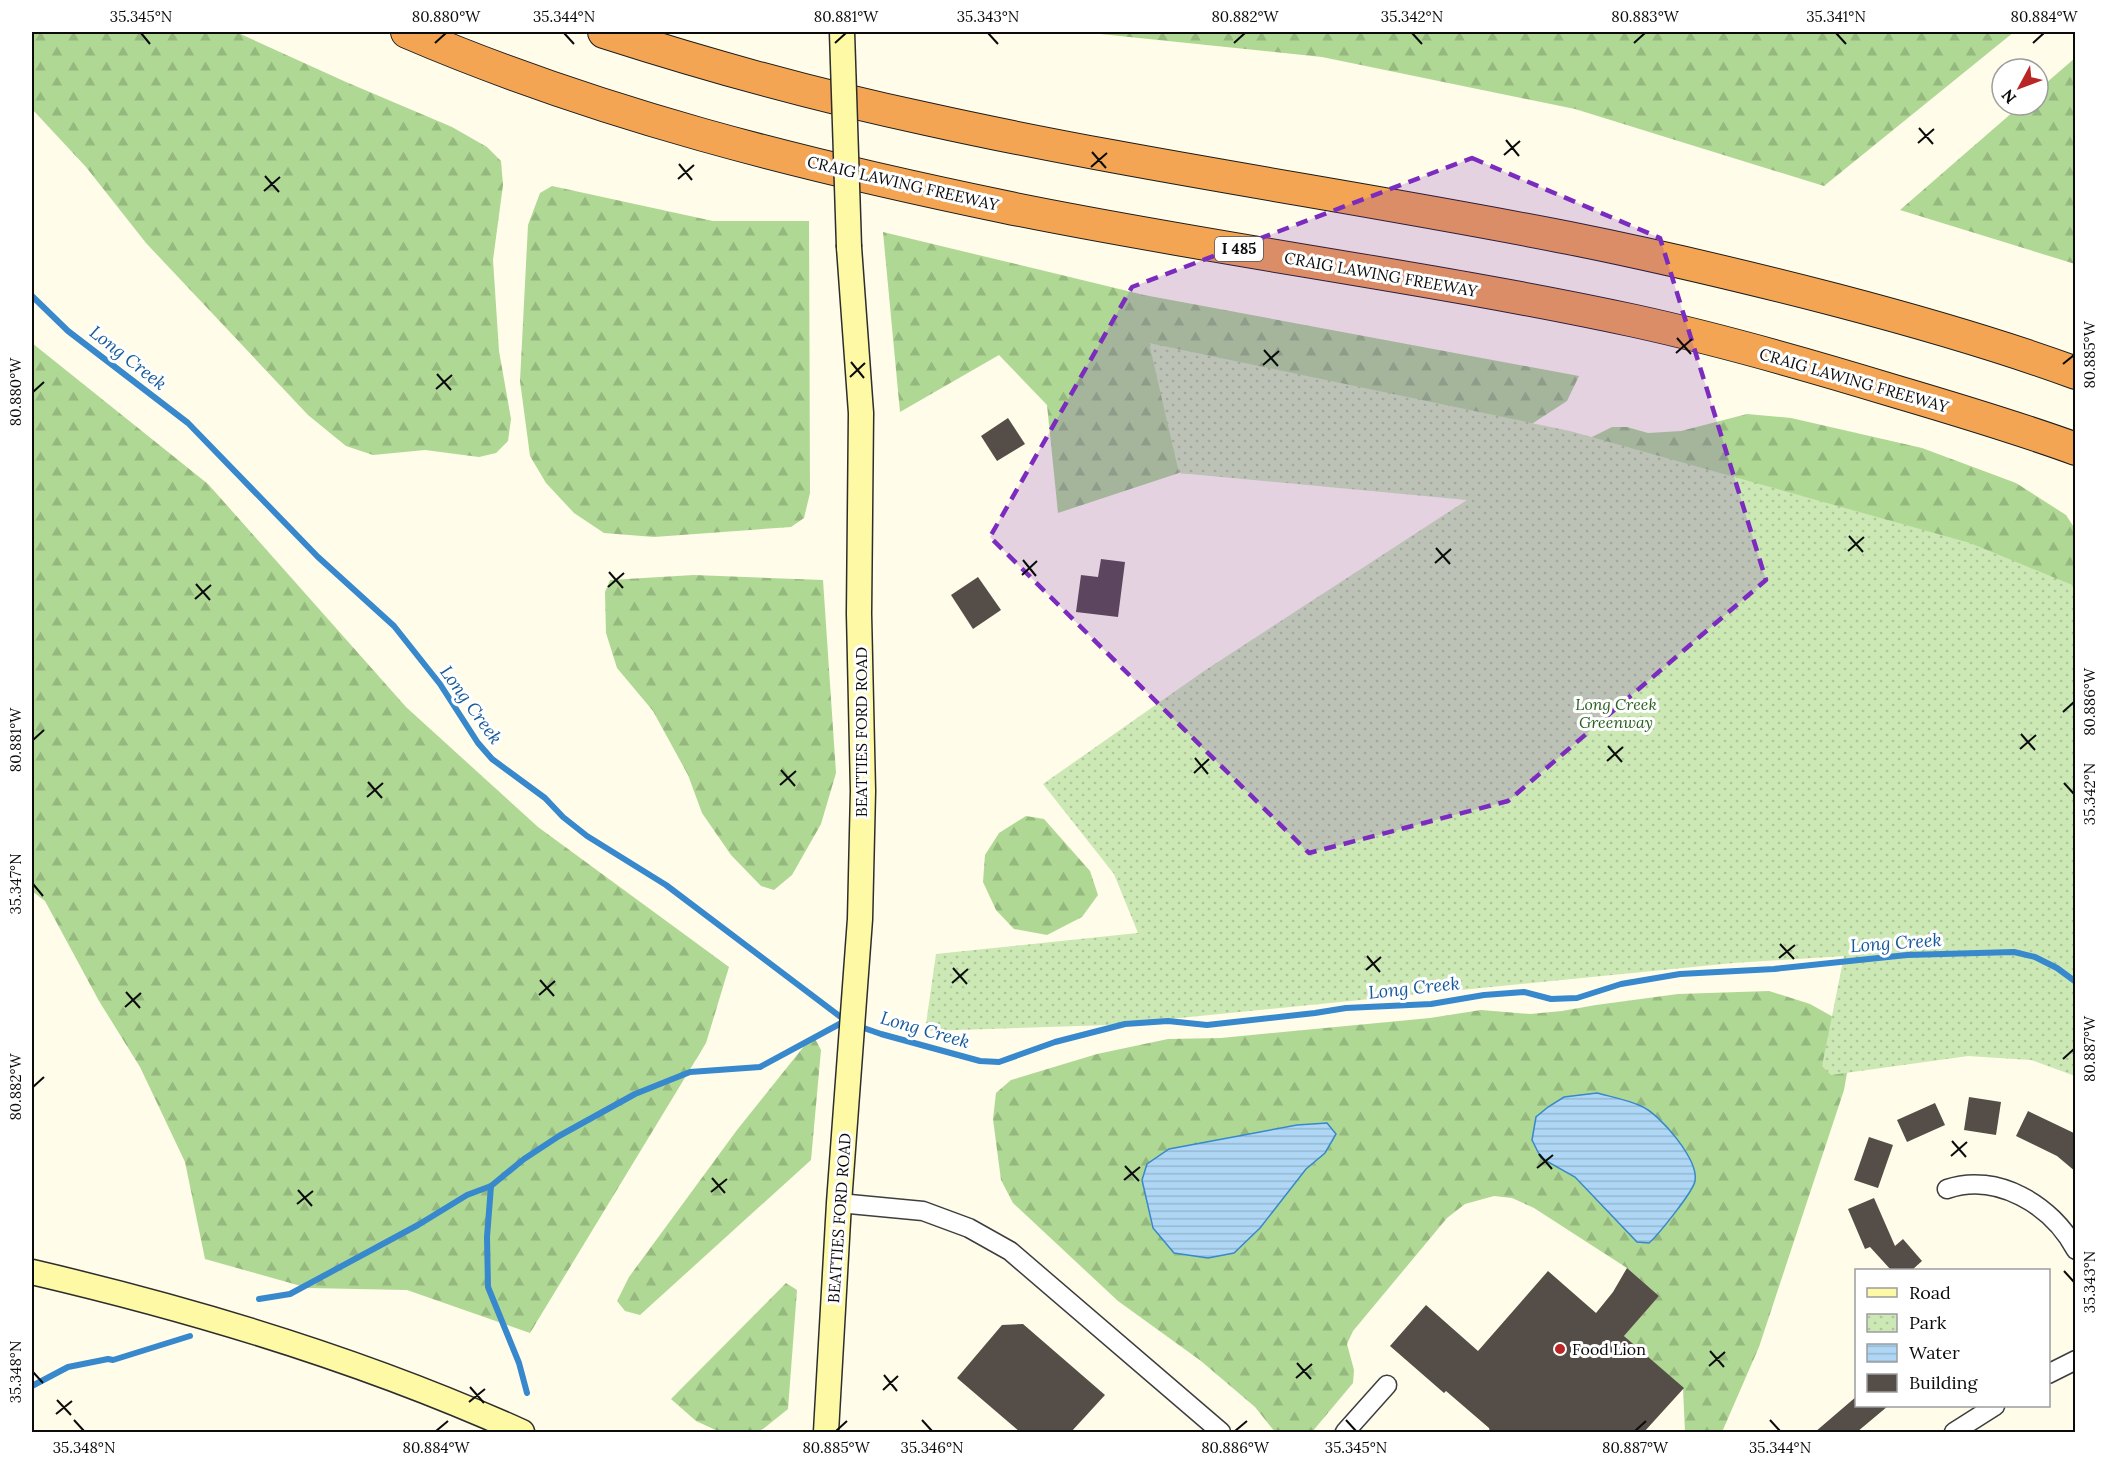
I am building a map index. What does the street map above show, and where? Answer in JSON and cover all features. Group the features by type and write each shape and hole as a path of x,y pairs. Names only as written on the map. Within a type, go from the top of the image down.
{"highway":[{"name":"CRAIG LAWING FREEWAY","path":"407,32 472,60 610,106 741,145 824,166 1006,207 1636,321 1800,362 2076,449"},
{"path":"604,32 705,64 926,119 1048,144 1571,238 1750,278 1909,319 2076,373"}],"main road":[{"name":"BEATTIES FORD ROAD","path":"826,1432 839,1203 860,919 863,791 860,614 861,413 849,247 842,32"},
{"path":"32,1272 184,1310 327,1356 522,1432"}],"street":[{"path":"1947,1189 1960,1184 1976,1184 2001,1188 2023,1197 2058,1224 2076,1250"},
{"path":"839,1203 923,1211 969,1228 1010,1251 1221,1432"},
{"path":"2050,1373 2076,1360"},
{"path":"1345,1432 1387,1385"},
{"path":"1954,1432 1993,1407"}],"highlighted area":[{"path":"1472,158 1660,238 1766,580 1508,801 1309,853 990,537 1132,287"}],"green space":[{"path":"32,32 236,32 452,127 487,147 501,161 503,185 493,260 499,351 511,419 508,441 496,453 479,457 425,450 373,455 346,446 308,415 146,243 86,167 32,109"},
{"path":"1081,32 2014,32 1824,186 1575,109 1322,57"},
{"path":"2075,58 2075,264 1900,210 2007,117 2050,117 2050,80"},
{"path":"552,186 713,221 809,221 810,493 804,518 791,527 654,537 604,533 574,513 546,483 530,456 520,381 528,225 540,193"},
{"path":"883,232 1144,295 1579,376 1567,401 1495,448 1574,446 1612,427 1627,427 1648,433 1681,431 1747,414 1791,418 1922,448 2016,483 2066,515 2075,529 2075,730 1461,513 1467,500 1410,488 1179,473 1058,513 1047,405 999,355 900,412"},
{"path":"32,343 208,484 406,707 538,827 729,967 706,1043 530,1333 407,1290 308,1288 205,1259 185,1162 140,1067 99,1001 45,901 32,891"},
{"name":"Long Creek Greenway","path":"1149,343 1570,431 1970,543 2075,586 2075,1076 2031,1060 1968,1056 1831,1075 1822,1066 1844,956 1733,963 1109,1025 925,1031 936,954 1138,933 1114,874 1043,784 1204,671 1467,500 1179,473"},
{"path":"694,575 823,580 836,773 821,824 792,875 774,890 761,886 731,855 702,813 688,775 653,711 617,668 606,633 605,592 610,580"},
{"path":"1026,816 1044,819 1090,871 1098,895 1082,917 1047,935 1014,929 996,910 983,882 985,855 999,833"},
{"path":"1769,991 1810,1004 1844,1023 1853,1039 1844,1090 1759,1347 1722,1432 1685,1432 1683,1388 1624,1336 1659,1296 1627,1268 1534,1208 1512,1198 1494,1196 1465,1204 1447,1218 1353,1331 1347,1344 1354,1370 1353,1383 1312,1432 1275,1432 1255,1407 1201,1361 1118,1301 1013,1203 1001,1180 993,1119 996,1093 1011,1080 1097,1054 1168,1039 1221,1038 1430,1018 1481,1010 1530,1014 1678,994"},
{"path":"813,1035 821,1050 811,1160 640,1315 625,1311 617,1301 629,1277 737,1130"},
{"path":"786,1283 797,1290 788,1409 756,1432 720,1432 696,1421 671,1399"}],"water":[{"path":"1597,1093 1641,1106 1658,1118 1685,1150 1695,1172 1695,1181 1688,1194 1649,1243 1637,1242 1575,1177 1541,1158 1532,1140 1536,1117 1548,1107 1564,1097"},
{"path":"1327,1123 1336,1134 1325,1153 1306,1169 1260,1228 1234,1253 1208,1258 1174,1253 1153,1228 1142,1180 1147,1164 1169,1149 1297,1125"}],"building":[{"path":"1008,418 1025,444 997,461 981,436"},
{"path":"1101,559 1125,562 1118,617 1076,612 1081,575 1098,577"},
{"path":"978,577 1001,610 973,629 951,595"},
{"path":"1969,1097 2001,1102 1996,1135 1964,1130"},
{"path":"1935,1103 1945,1125 1907,1142 1897,1120"},
{"path":"2028,1111 2076,1134 2076,1172 2057,1156 2016,1136"},
{"path":"1869,1137 1893,1145 1878,1188 1854,1180"},
{"path":"1874,1198 1895,1246 1903,1239 1922,1261 1913,1269 1890,1269 1870,1247 1865,1249 1848,1209"},
{"name":"Food Lion","path":"1627,1268 1659,1296 1624,1336 1684,1388 1644,1432 1490,1432 1489,1428 1446,1391 1444,1393 1390,1346 1426,1305 1478,1351 1548,1271 1596,1313 1613,1292"},
{"path":"1023,1324 1105,1395 1071,1432 1020,1432 957,1378 1002,1325"},
{"path":"1855,1398 1855,1407 1887,1407 1857,1432 1815,1432"}],"waterway":[{"name":"Long Creek","path":"32,296 68,331 188,423 318,557 394,626 440,684 478,743 492,759 545,798 563,817 587,836 666,885 846,1021"},
{"name":"Long Creek","path":"858,1026 980,1061 999,1062 1055,1042 1125,1024 1168,1021 1207,1025 1346,1008 1431,1004 1484,995 1524,992 1551,999 1577,998 1621,984 1680,974 1774,969 1907,955 2014,952 2035,957 2057,968 2076,982"},
{"path":"259,1299 290,1294 418,1225 467,1195 491,1186 524,1159 559,1136 635,1094 690,1072 760,1067 845,1021"},
{"path":"491,1186 487,1237 488,1287 519,1363 527,1393"},
{"path":"32,1386 68,1367 113,1360 190,1336"}],"place":[{"name":"Food Lion","path":"1560,1349"}]}
